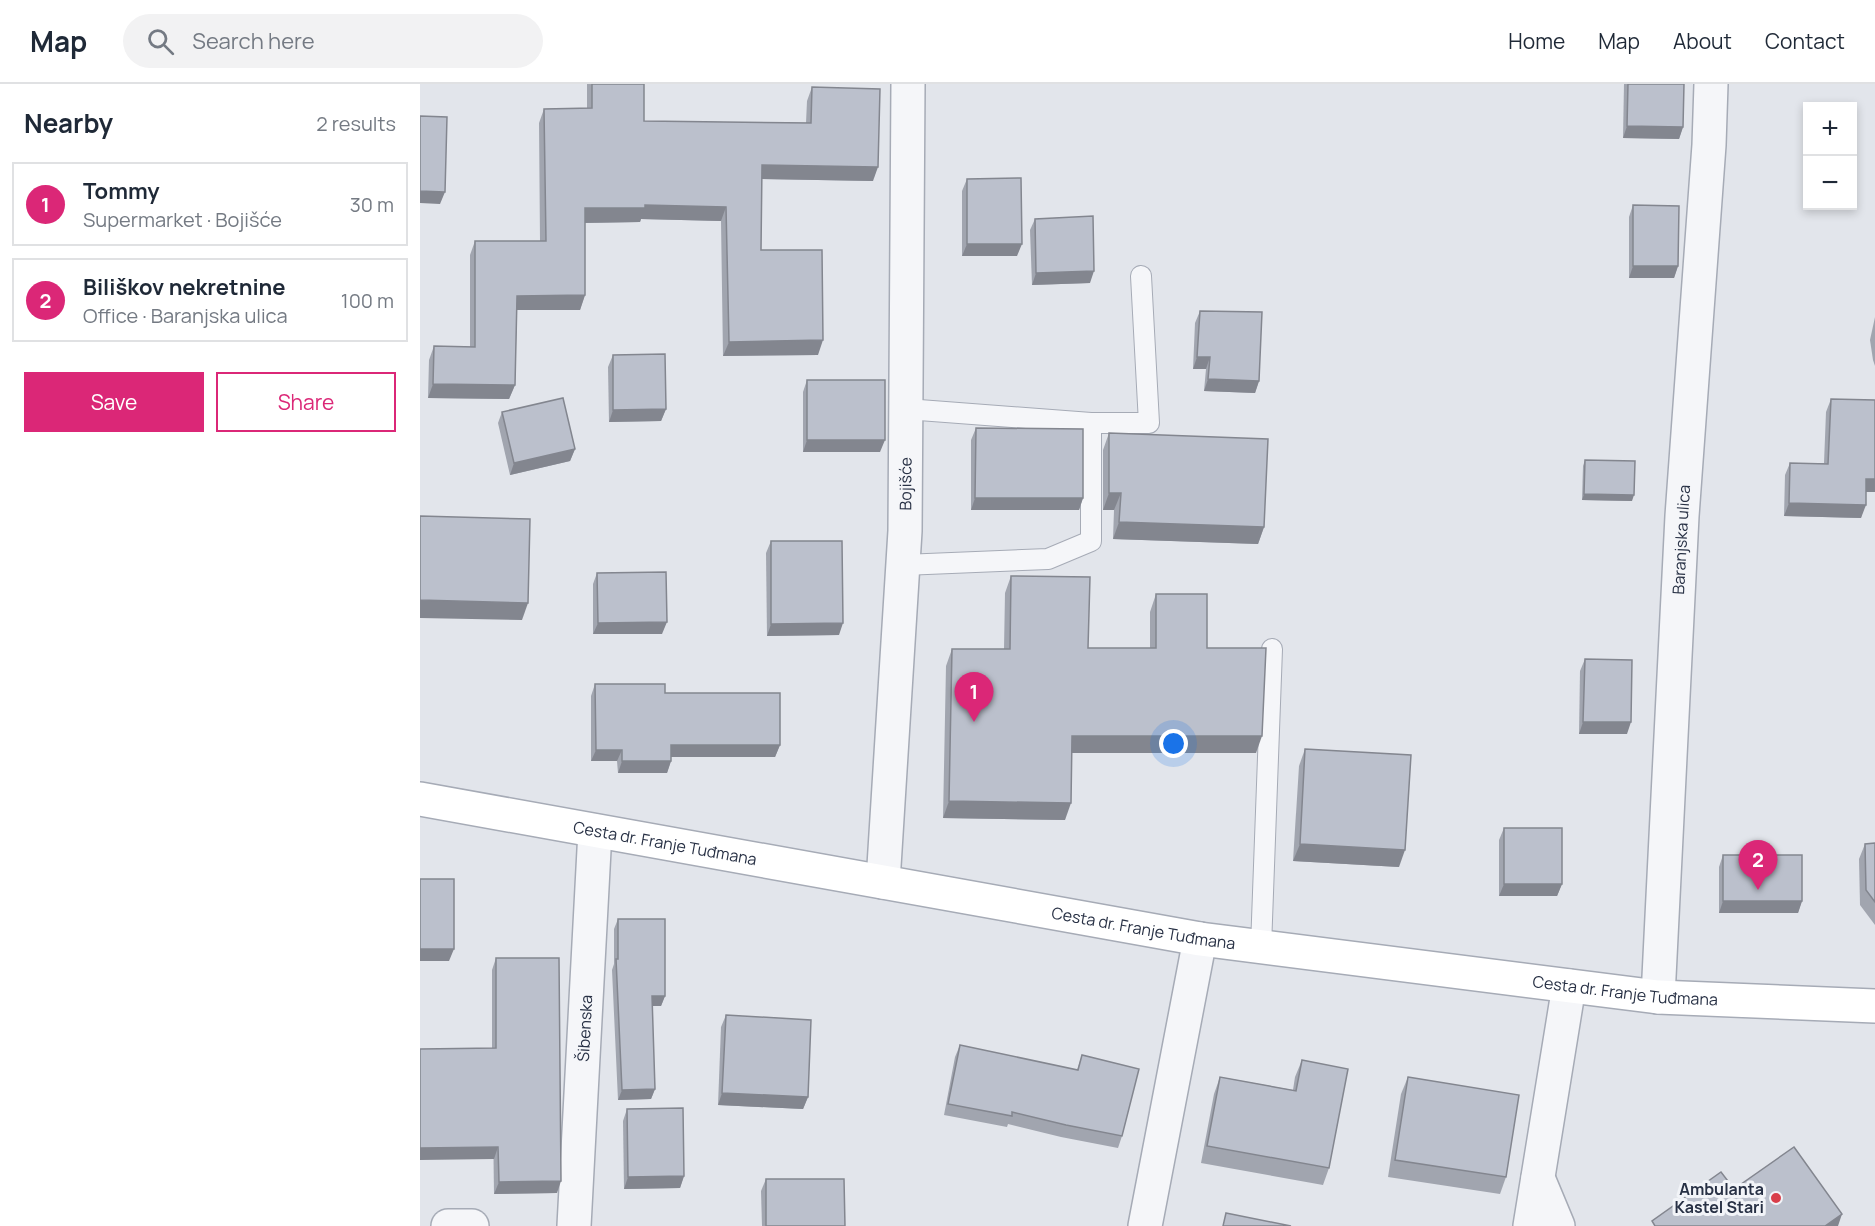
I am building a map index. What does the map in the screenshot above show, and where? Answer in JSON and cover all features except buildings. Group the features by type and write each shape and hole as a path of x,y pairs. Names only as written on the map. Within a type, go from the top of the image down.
{"main road":[{"name":"Cesta dr. Franje Tuđmana","path":"420,799 1200,939 1658,998 1875,1006"}],"street":[{"name":"Bojišće","path":"884,882 905,531 908,84"},
{"name":"Baranjska ulica","path":"1658,998 1682,516 1709,145 1711,84"},
{"name":"Šibenska","path":"574,1226 595,831"},
{"path":"1145,1226 1200,939"},
{"path":"1530,1226 1569,986"},
{"path":"1538,1178 1558,1226"},
{"path":"448,1226 472,1226"}],"lane":[{"path":"906,409 1092,423 1149,423 1142,276"},
{"path":"903,565 1048,559 1092,541 1092,423"},
{"path":"1261,947 1272,649"}],"place":[{"name":"Tommy","path":"974,722"},
{"name":"Biliškov nekretnine","path":"1758,890"},
{"name":"Ambulanta Kastel Stari","path":"1776,1198"}]}
